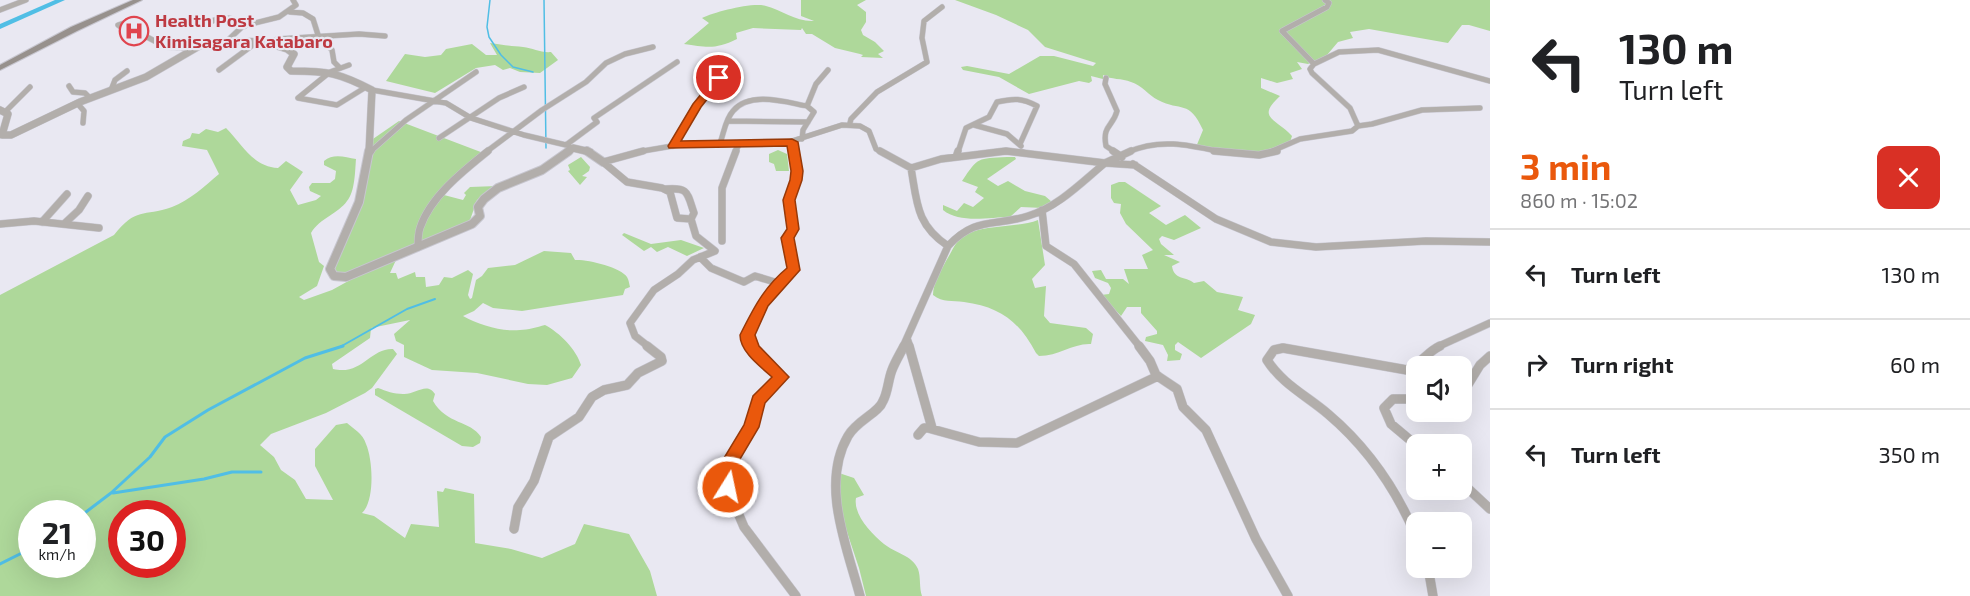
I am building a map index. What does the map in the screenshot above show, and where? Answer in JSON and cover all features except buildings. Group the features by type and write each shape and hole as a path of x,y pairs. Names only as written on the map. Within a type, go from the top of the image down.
{"main road":[{"path":"0,68 74,29 139,0"}],"street":[{"path":"0,10 26,0"},
{"path":"227,41 245,26 274,20 290,12 296,5 293,0"},
{"path":"1314,64 1282,31 1327,7 1329,3 1325,0"},
{"path":"850,123 870,97 927,62 922,38 924,21 942,7"},
{"path":"290,12 314,18 319,38 332,50 334,62 340,68"},
{"path":"205,25 219,17 238,20 245,26"},
{"path":"124,23 118,25 128,32 147,37 166,47 195,48 227,41 266,43 291,49 294,57 287,67 291,71 330,72 369,88 433,100 446,104 471,118 586,150 611,169 621,173 627,182 666,189 681,188 686,191 694,213 691,219 693,233 715,251 700,257 654,290 630,323 634,336 661,357 662,361 638,373 629,384 604,390 589,399 579,417 549,437 534,481 518,507 514,529"},
{"path":"266,43 278,39 355,34 385,36"},
{"path":"219,70 232,58 257,42"},
{"path":"418,247 416,234 425,217 444,190 482,156 561,97 588,81 606,63 640,49 653,47"},
{"path":"30,87 3,111 8,114 1,130 3,138 77,103 147,76 195,48"},
{"path":"1358,126 1356,116 1350,108 1310,70 1314,64 1341,52 1386,51 1474,79 1490,81"},
{"path":"369,88 369,153 357,208 334,257 331,273 334,276 346,277 475,222 480,216 478,207 485,195 501,185 542,170 597,122 594,117 677,62"},
{"path":"349,65 330,72 298,98 337,105 369,88"},
{"path":"807,106 816,84 828,70"},
{"path":"111,90 115,80 127,71"},
{"path":"369,153 433,100 476,72"},
{"path":"673,146 696,106 719,78"},
{"path":"1106,78 1105,84 1118,110 1103,133 1106,146 1211,216 1238,230 1272,242 1322,247 1456,240 1490,242"},
{"path":"69,86 73,92 85,93 90,98"},
{"path":"439,138 499,98 524,87"},
{"path":"956,157 966,128 989,117 997,102 1013,99 1030,101 1037,110 1021,147"},
{"path":"720,143 733,111 751,101 807,106 814,112 803,130 802,139"},
{"path":"77,103 84,111 83,123"},
{"path":"860,596 837,510 836,473 846,437 859,421 883,403 892,370 948,246 960,233 972,226 1028,216 1042,210 1061,200 1106,163 1140,147 1178,144 1228,154 1259,155 1277,151 1297,140 1352,131 1358,126 1373,125 1413,111 1480,108"},
{"path":"728,122 808,122"},
{"path":"603,162 636,152 673,146 792,142 850,123 869,130 876,149 911,168 932,160 1021,147 1106,163 1136,165"},
{"path":"974,125 994,129 1012,137 1021,147"},
{"path":"792,142 797,177 789,200 793,225 788,243 794,270 778,283 755,315 747,340 782,377 758,400 751,427 732,458 728,487 744,527 796,596"},
{"path":"723,241 725,224 721,206 721,187 740,143"},
{"path":"911,168 913,195 917,210 937,239 948,246"},
{"path":"666,189 670,192 677,218 691,219"},
{"path":"42,222 67,194"},
{"path":"65,223 79,210 88,196"},
{"path":"1042,210 1046,246 1050,251 1074,264 1116,315 1150,361 1158,376 1177,389 1183,407 1206,430 1256,539 1288,596"},
{"path":"0,224 14,221 42,222 99,228"},
{"path":"700,257 711,268 744,282 755,276 778,283"},
{"path":"1406,513 1371,459 1343,428 1276,372 1267,360 1274,350 1283,348 1407,370 1420,364 1433,349 1490,323"},
{"path":"907,338 932,428"},
{"path":"1472,378 1480,365 1490,356"},
{"path":"918,435 924,428 932,428 985,444 1017,443 1158,376"},
{"path":"1406,399 1393,399 1384,408 1384,414 1390,424 1406,437"},
{"path":"1472,492 1490,509"},
{"path":"1430,578 1434,596"}],"green space":[{"path":"801,0 866,0 857,5 866,12 866,22 861,30 863,35 884,51 878,54 883,58 861,57 863,55 835,48 812,34 806,34 802,28 801,30 753,28 736,33 737,39 723,45 705,47 684,44 709,23 702,18 743,6 766,6 801,20 814,21 801,16"},
{"path":"955,0 1490,0 1490,31 1462,25 1448,43 1369,29 1350,32 1353,38 1338,42 1327,55 1308,64 1297,62 1302,69 1290,73 1293,79 1277,83 1261,78 1261,88 1280,96 1269,109 1271,118 1292,136 1290,142 1261,153 1196,147 1203,130 1189,110 1158,100 1138,85 1128,81 1103,75 1103,79 1091,76 1092,81 1089,83 1079,81 1029,94 999,77 963,70 961,67 967,66 1009,74 1040,56 1054,56 1093,66 1096,63 1045,47 1028,30"},
{"path":"490,43 551,52 558,60 540,73 520,72 510,68 503,70 495,65 476,68 435,93 386,81 405,54 425,57 441,55 446,49 472,44 486,55 497,55"},
{"path":"399,121 486,154 470,167 444,195 463,200 466,195 464,193 470,187 497,186 477,200 469,223 344,276 333,271 362,203 370,141"},
{"path":"226,128 249,154 262,164 278,168 286,161 303,172 290,190 298,205 316,200 321,196 310,191 309,187 312,183 330,183 335,179 336,171 324,165 324,161 335,156 356,159 350,197 344,205 319,223 311,233 319,262 324,266 317,286 299,297 304,300 332,290 396,260 390,273 396,273 398,279 415,272 416,277 425,277 426,287 439,285 444,277 452,278 468,270 473,274 468,295 470,299 476,280 488,268 515,265 544,251 571,253 575,260 595,262 611,267 627,277 630,287 625,289 623,295 522,311 493,308 483,303 474,311 463,316 483,325 506,330 526,330 545,325 567,342 579,359 581,365 572,378 547,385 528,384 477,373 432,370 404,357 404,345 396,341 394,334 410,320 371,328 370,338 332,364 333,369 351,369 378,353 393,349 397,354 372,388 326,413 271,434 260,445 274,457 281,470 295,480 306,499 333,500 315,466 315,449 336,425 347,423 365,440 370,460 371,490 362,513 374,516 405,538 411,524 439,527 437,491 443,492 445,488 474,494 475,543 511,549 542,558 575,544 584,524 629,534 650,571 657,596 0,596 0,295 114,235 134,216 172,207 197,192 219,174 207,150 182,146 183,141 190,138 192,133 199,134 206,129 218,132"},
{"path":"778,150 787,154 789,171 776,171 774,164 769,162 769,154"},
{"path":"581,157 590,167 589,171 582,176 587,177 580,185 568,171 570,170 568,165"},
{"path":"1015,157 1016,159 987,179 998,186 1008,181 1025,191 1045,196 1052,202 1043,208 1021,207 1010,217 966,218 943,210 943,205 957,211 964,203 973,207 984,198 975,192 978,187 962,181 980,160"},
{"path":"1125,182 1161,206 1149,213 1166,225 1185,215 1201,228 1174,240 1162,236 1159,239 1161,244 1174,255 1164,255 1180,262 1172,266 1177,276 1194,283 1204,281 1217,292 1243,297 1238,310 1255,315 1251,324 1201,358 1178,342 1175,350 1182,354 1180,360 1167,361 1168,355 1163,345 1145,341 1146,337 1157,334 1157,331 1141,313 1141,307 1127,307 1121,316 1101,295 1109,294 1111,288 1108,283 1095,278 1092,271 1101,270 1106,279 1123,279 1129,284 1124,269 1148,269 1142,255 1153,250 1126,224 1120,213 1121,204 1114,203 1111,198 1111,185"},
{"path":"1038,220 1045,265 1032,279 1035,288 1046,286 1044,316 1050,323 1086,328 1093,334 1091,344 1078,345 1053,354 1039,356 1023,332 1007,317 977,304 944,300 933,295 941,269 956,243 965,235 974,231"},
{"path":"624,233 651,244 681,240 704,248 687,256 668,247 657,252 651,247 644,251 622,235"},
{"path":"375,389 400,394 425,389 432,390 435,394 433,401 439,409 476,432 481,437 480,443 473,447 462,446 375,395"},
{"path":"839,473 854,478 864,495 856,498 857,511 869,530 888,547 908,557 915,564 919,572 922,596 866,596 842,517"}],"waterway":[{"path":"0,27 61,0"},
{"path":"490,0 487,27 489,37 501,55 513,67 533,72"},
{"path":"544,0 546,148"},
{"path":"340,347 407,309 435,299"},
{"path":"96,504 150,457 165,437 208,410 305,358 340,347"},
{"path":"113,493 204,479 232,472 261,472"},
{"path":"0,564 18,555"}],"place":[{"name":"Health Post Kimisagara Katabaro","path":"134,31"}],"route":[{"path":"719,78 696,106 673,146 700,143 792,142 797,171 789,200 793,229 788,243 794,270 769,293 755,315 747,335 747,340 754,350 782,377 758,400 751,427 732,458 728,487"}]}
